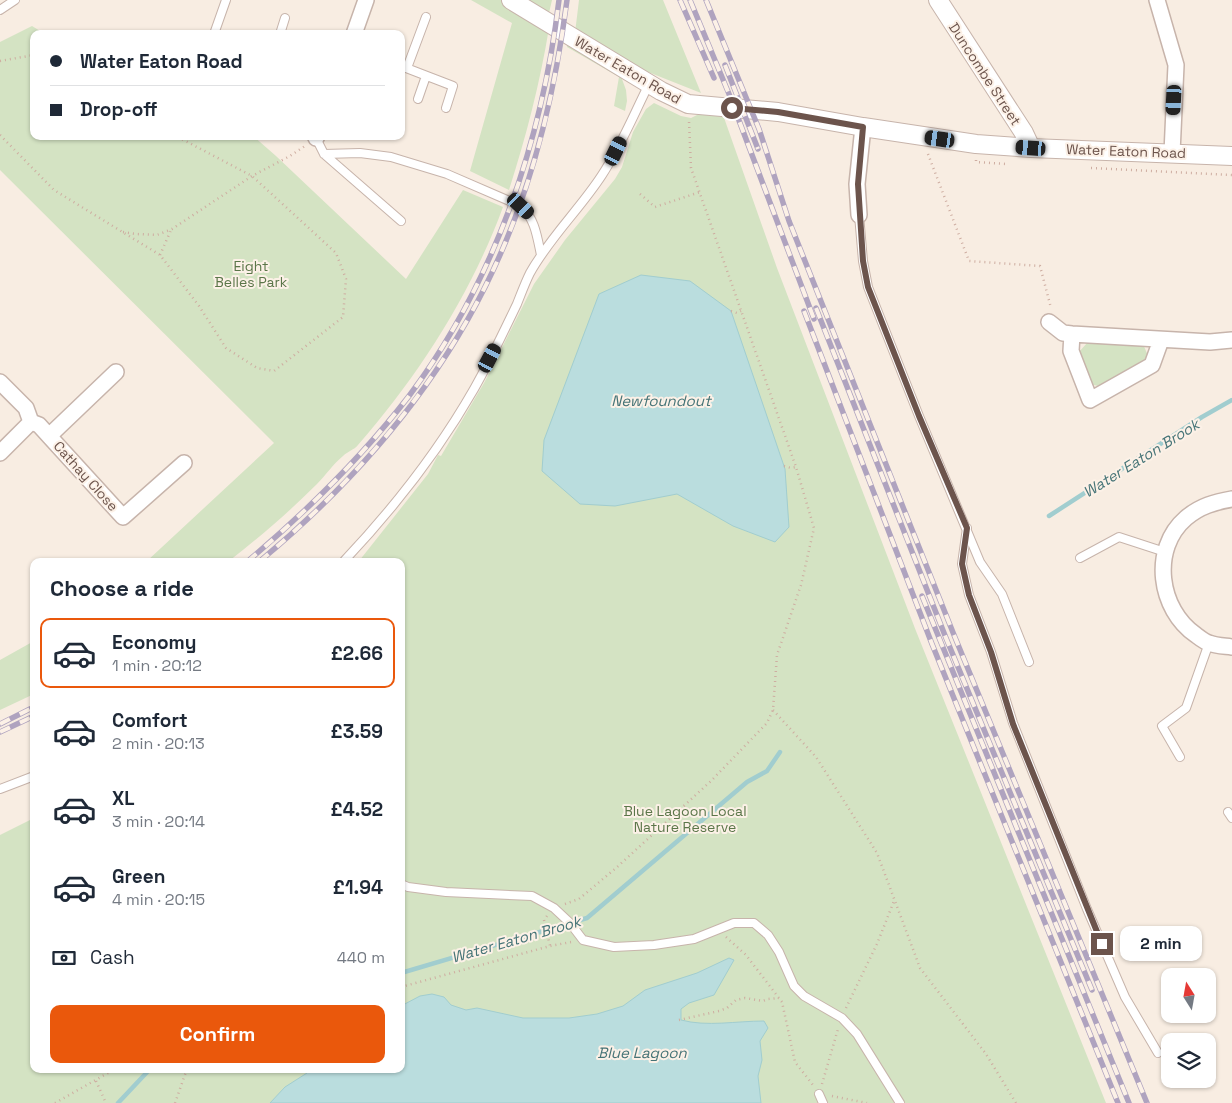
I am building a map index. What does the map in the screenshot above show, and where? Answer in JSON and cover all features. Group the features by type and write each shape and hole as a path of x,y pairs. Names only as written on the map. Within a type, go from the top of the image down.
{"street":[{"path":"355,30 366,0"},
{"name":"Water Eaton Road","path":"511,0 649,84 688,104 778,112 976,144 1232,156"},
{"name":"Duncombe Street","path":"938,0 1024,133 1031,148"},
{"path":"1157,0 1176,65 1172,153"},
{"path":"859,215 858,184 863,127"},
{"path":"1050,322 1063,333 1072,334 1210,342 1232,340"},
{"path":"1072,334 1071,351 1088,407 1152,365 1161,340"},
{"path":"50,436 116,372"},
{"path":"0,382 26,408 31,422 0,453"},
{"name":"Cathay Close","path":"31,422 39,425 50,436 123,517 184,462"},
{"path":"1232,499 1209,504 1186,518 1170,538 1162,568 1164,586 1173,611 1187,629 1209,643 1232,648"}],"lane":[{"path":"0,10 15,0"},
{"path":"215,30 226,0"},
{"path":"405,65 426,17"},
{"path":"281,30 285,18"},
{"path":"405,67 453,86 446,108"},
{"path":"418,99 426,76"},
{"path":"347,558 429,461 474,389 541,255 602,175 649,84"},
{"path":"317,140 324,154 401,220"},
{"path":"324,154 360,153 391,157 448,174 521,206 533,221 541,255"},
{"path":"859,215 863,261 868,287 980,562 1002,594 1029,662"},
{"path":"967,528 962,564 969,595 991,652 1013,724 1125,997 1158,1053"},
{"path":"1080,558 1119,536 1165,552"},
{"path":"1180,757 1162,726 1186,708 1209,643"},
{"path":"0,789 30,778"},
{"path":"405,886 446,892 532,896 554,908 570,923 583,940 614,947 654,945 694,939 734,923 754,923 768,935 779,952 794,986 804,996 842,1018 857,1034 900,1103"},
{"path":"819,1094 823,1103"}],"path":[{"path":"0,61 30,56"},
{"path":"554,908 579,899 616,868 711,782 767,723 773,710 777,655 801,585 814,528 796,467 691,168 688,104"},
{"path":"0,135 54,190 160,255 200,306 226,348 257,368 274,371 343,317 346,279 336,253 252,176 184,140"},
{"path":"922,136 969,261 1040,266 1051,308 1050,322"},
{"path":"121,231 157,235 172,229 252,176 290,156 312,140"},
{"path":"640,194 655,206 700,192"},
{"path":"160,255 172,229"},
{"path":"731,311 737,313 741,311"},
{"path":"784,466 796,467"},
{"path":"773,710 816,757 877,853 920,968 986,1054 1016,1103"},
{"path":"819,1094 842,1018 894,900"},
{"path":"544,920 550,946"},
{"path":"717,929 746,955 782,1002 795,1062 819,1094 867,1103"},
{"path":"405,986 550,946 583,940"},
{"path":"678,1020 720,1011 736,1000 745,998 763,1001 779,998"},
{"path":"55,1103 109,1073"},
{"path":"175,1103 185,1073"},
{"path":"96,1081 105,1101"}],"green space":[{"path":"471,0 501,0 549,28 532,110 509,190 470,171 512,23"},
{"path":"527,0 552,0 549,13"},
{"path":"579,0 663,0 701,93 643,70 575,33"},
{"name":"Eight Belles Park","path":"32,26 38,30 30,30 30,140 258,140 406,279 463,190 503,207 490,239 459,302 402,391 356,447 339,459 296,504 233,558 150,558 274,443 0,170 0,42"},
{"path":"568,39 619,71 626,90 627,101 625,111 614,106 619,77 567,47"},
{"name":"Blue Lagoon Local Nature Reserve","path":"654,103 681,116 691,118 703,112 722,112 777,268 916,631 1106,1103 0,1103 0,835 30,820 30,1073 405,1073 405,558 361,558 428,474 438,455 441,456 484,383 534,284 565,240 615,179 622,167 633,132 646,109"},
{"path":"1088,342 1143,344 1149,358 1102,387 1090,384 1078,353"},
{"path":"30,643 30,696 0,710 0,660"}],"water":[{"name":"Newfoundout","path":"641,275 690,281 731,311 785,469 789,527 775,542 733,526 677,494 615,506 580,504 542,471 544,440 599,294"},
{"name":"Blue Lagoon","path":"729,958 734,960 714,995 689,1003 681,1009 681,1020 701,1023 764,1021 768,1028 760,1041 762,1060 758,1076 761,1103 270,1103 285,1087 307,1073 405,1073 405,1004 420,996 432,994 444,997 451,1005 466,1010 477,1008 523,1018 569,1018 597,1014 623,1006 645,990 697,973"}],"waterway":[{"name":"Water Eaton Brook","path":"1049,516 1202,417 1232,400"},
{"name":"Water Eaton Brook","path":"405,972 587,918 747,782 767,771 780,752"},
{"name":"Water Eaton Brook","path":"118,1103 146,1073"}],"railway":[{"path":"251,558 333,483 391,419 439,352 466,305 490,257 510,208 527,157 551,53 559,0"},
{"path":"263,558 334,494 400,419 430,379 482,293 515,218 544,126 557,64 567,0"},
{"path":"680,0 714,78"},
{"path":"690,0 729,94 814,319"},
{"path":"706,0 759,129 789,221 954,635 1147,1103"},
{"path":"725,65 758,149"},
{"path":"816,308 946,638 1092,990"},
{"path":"804,311 932,644 1118,1103"},
{"path":"922,596 1129,1103"},
{"path":"0,724 30,709"},
{"path":"0,732 30,718"}],"route":[{"path":"732,108 778,112 863,127 858,184 863,261 868,287 919,416 967,528 962,564 969,595 991,652 1013,724 1102,944"}]}
